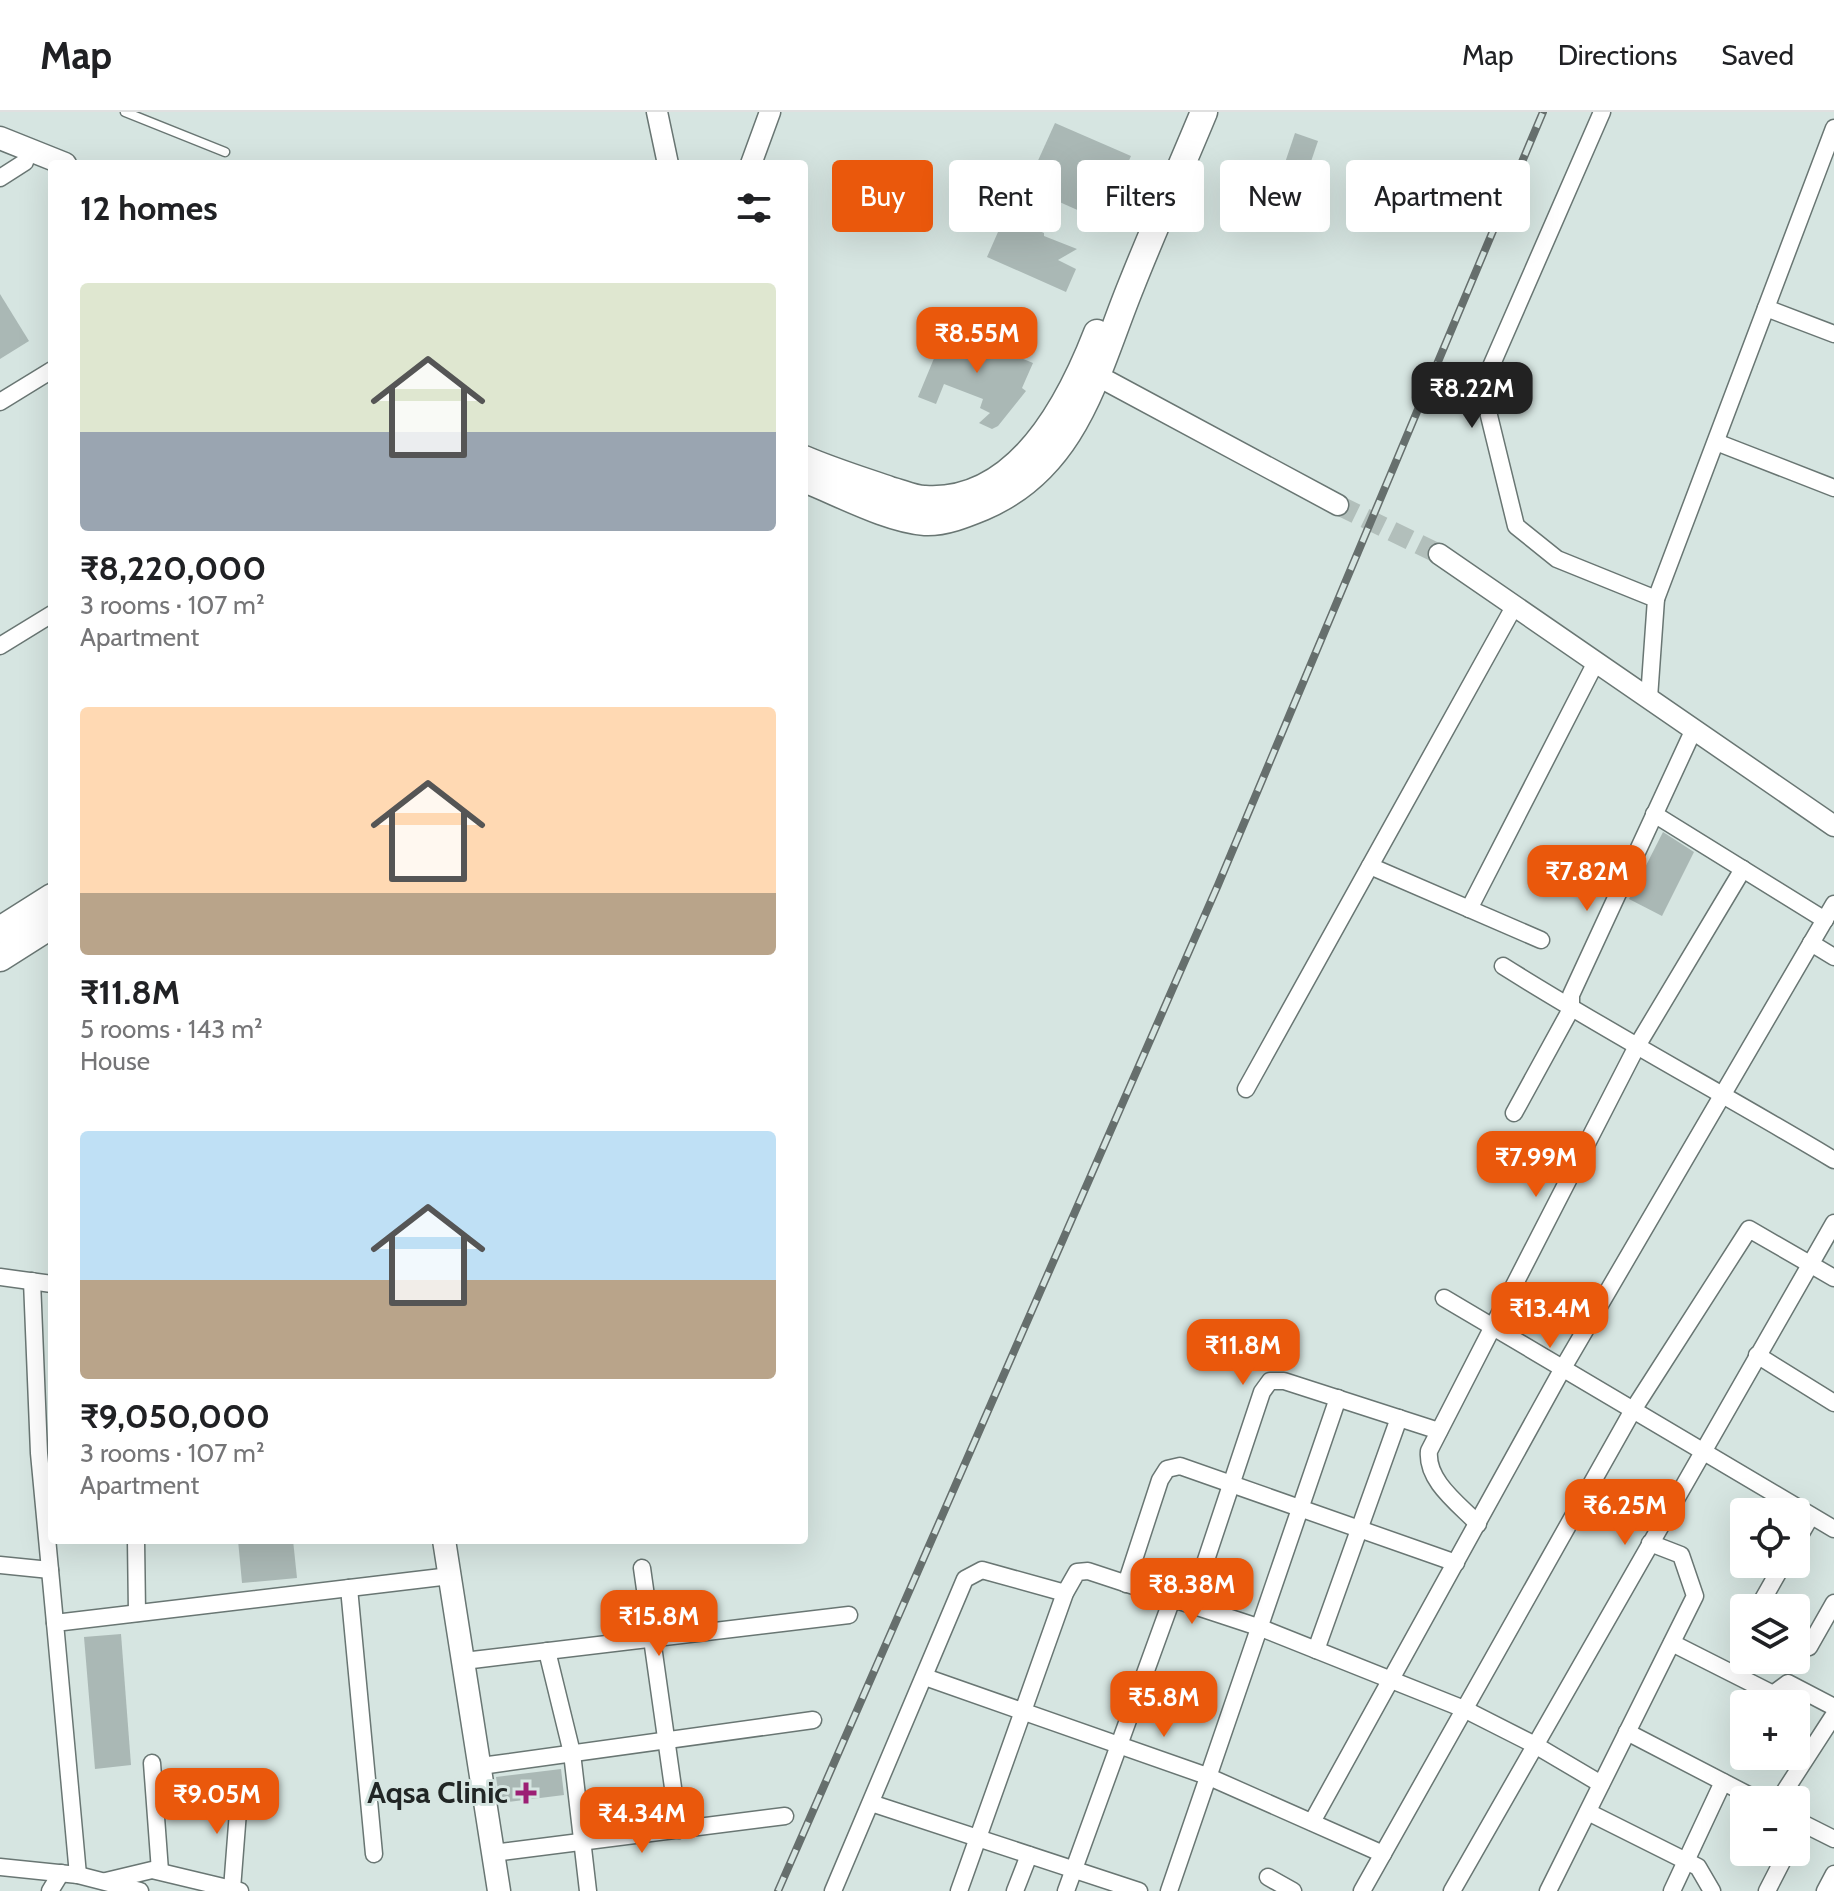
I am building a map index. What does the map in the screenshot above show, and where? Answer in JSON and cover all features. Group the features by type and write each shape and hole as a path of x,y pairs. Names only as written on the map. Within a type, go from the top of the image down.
{"main road":[{"path":"808,460 922,499 946,499 973,493 1002,476 1027,455 1048,429 1078,377 1186,112"},
{"path":"808,481 888,512 926,522 961,517 1010,496 1035,476 1059,448 1098,376 1130,288 1204,112"},
{"path":"0,138 55,160"},
{"path":"0,153 48,171"},
{"path":"0,930 48,900"},
{"path":"0,958 48,928"},
{"path":"445,1544 499,1891"}],"street":[{"path":"657,112 667,160"},
{"path":"752,160 770,112"},
{"path":"1602,112 1482,387 1516,526 1557,559 1656,599"},
{"path":"1649,698 1656,599 1834,128"},
{"path":"0,178 25,162"},
{"path":"1766,308 1834,334"},
{"path":"0,402 48,372"},
{"path":"1098,376 1338,505"},
{"path":"1716,442 1834,488"},
{"path":"1439,554 1834,826"},
{"path":"1246,1089 1515,605"},
{"path":"0,646 48,616"},
{"path":"1469,909 1596,662"},
{"path":"1514,1113 1571,1009 1571,995 1694,729"},
{"path":"1654,814 1825,920"},
{"path":"1370,866 1541,940"},
{"path":"1478,1524 1433,1476 1427,1463 1429,1451 1637,1046 1743,869"},
{"path":"1312,1822 1563,1368 1834,904"},
{"path":"1811,943 1834,957"},
{"path":"1503,966 1571,1009 1834,1160"},
{"path":"1452,1891 1834,1223"},
{"path":"1362,1891 1633,1410 1749,1229 1834,1278"},
{"path":"0,1277 48,1283"},
{"path":"32,1281 39,1453 55,1623 70,1874"},
{"path":"1444,1298 1834,1529"},
{"path":"1757,1355 1834,1403"},
{"path":"1191,1605 1262,1392 1270,1381 1284,1381 1439,1431"},
{"path":"1169,1891 1338,1398"},
{"path":"1316,1650 1399,1418"},
{"path":"1126,1584 1160,1480 1167,1469 1180,1466 1456,1563"},
{"path":"1548,1891 1695,1596 1681,1555 1650,1543"},
{"path":"136,1544 137,1613"},
{"path":"0,1565 50,1570"},
{"path":"642,1568 679,1830"},
{"path":"833,1891 965,1579 982,1570 1065,1593"},
{"path":"959,1891 1065,1593 1077,1572 1088,1571 1261,1628 1464,1709 1535,1745 1601,1784"},
{"path":"55,1623 450,1576"},
{"path":"349,1588 374,1854"},
{"path":"1066,1891 1172,1599"},
{"path":"1810,1645 1834,1603"},
{"path":"464,1661 849,1615"},
{"path":"1672,1643 1773,1694 1788,1683 1834,1707"},
{"path":"547,1651 572,1753 588,1891"},
{"path":"925,1677 1207,1776 1383,1854"},
{"path":"1788,1786 1834,1715"},
{"path":"481,1766 813,1720"},
{"path":"1816,1742 1834,1728"},
{"path":"1627,1732 1731,1786"},
{"path":"152,1763 160,1871"},
{"path":"1672,1891 1723,1782"},
{"path":"108,1885 152,1870 236,1890 240,1786"},
{"path":"871,1803 1074,1869 1118,1888 1139,1891"},
{"path":"1588,1812 1698,1867 1712,1891"},
{"path":"493,1853 785,1816"},
{"path":"1810,1830 1834,1839"},
{"path":"1015,1891 1029,1855"},
{"path":"1767,1891 1780,1866"},
{"path":"0,1867 70,1874 140,1891"},
{"path":"50,1891 70,1874"},
{"path":"1825,1891 1834,1874"},
{"path":"1268,1877 1293,1891"}],"lane":[{"path":"125,112 225,152"}],"building":[{"path":"1055,123 1131,156 1129,160 1077,160 1077,210 1061,203 1061,160 1038,160"},
{"path":"1295,133 1318,141 1312,160 1286,160"},
{"path":"998,232 1042,232 1044,236 1077,249 1058,260 1076,269 1066,292 987,257"},
{"path":"0,294 29,341 0,359"},
{"path":"947,327 1033,363 1022,388 1026,391 998,426 992,429 979,423 990,413 980,408 983,399 944,384 936,404 918,397"},
{"path":"1663,832 1694,852 1662,916 1629,899"},
{"path":"238,1544 293,1544 297,1578 242,1583"},
{"path":"121,1634 131,1765 95,1769 84,1637"},
{"path":"561,1769 564,1795 500,1803 496,1777"}],"tunnel":[{"path":"1338,505 1439,554"}],"railway":[{"path":"778,1891 1218,885 1543,112"}],"place":[{"name":"Aqsa Clinic","path":"526,1793"}]}
